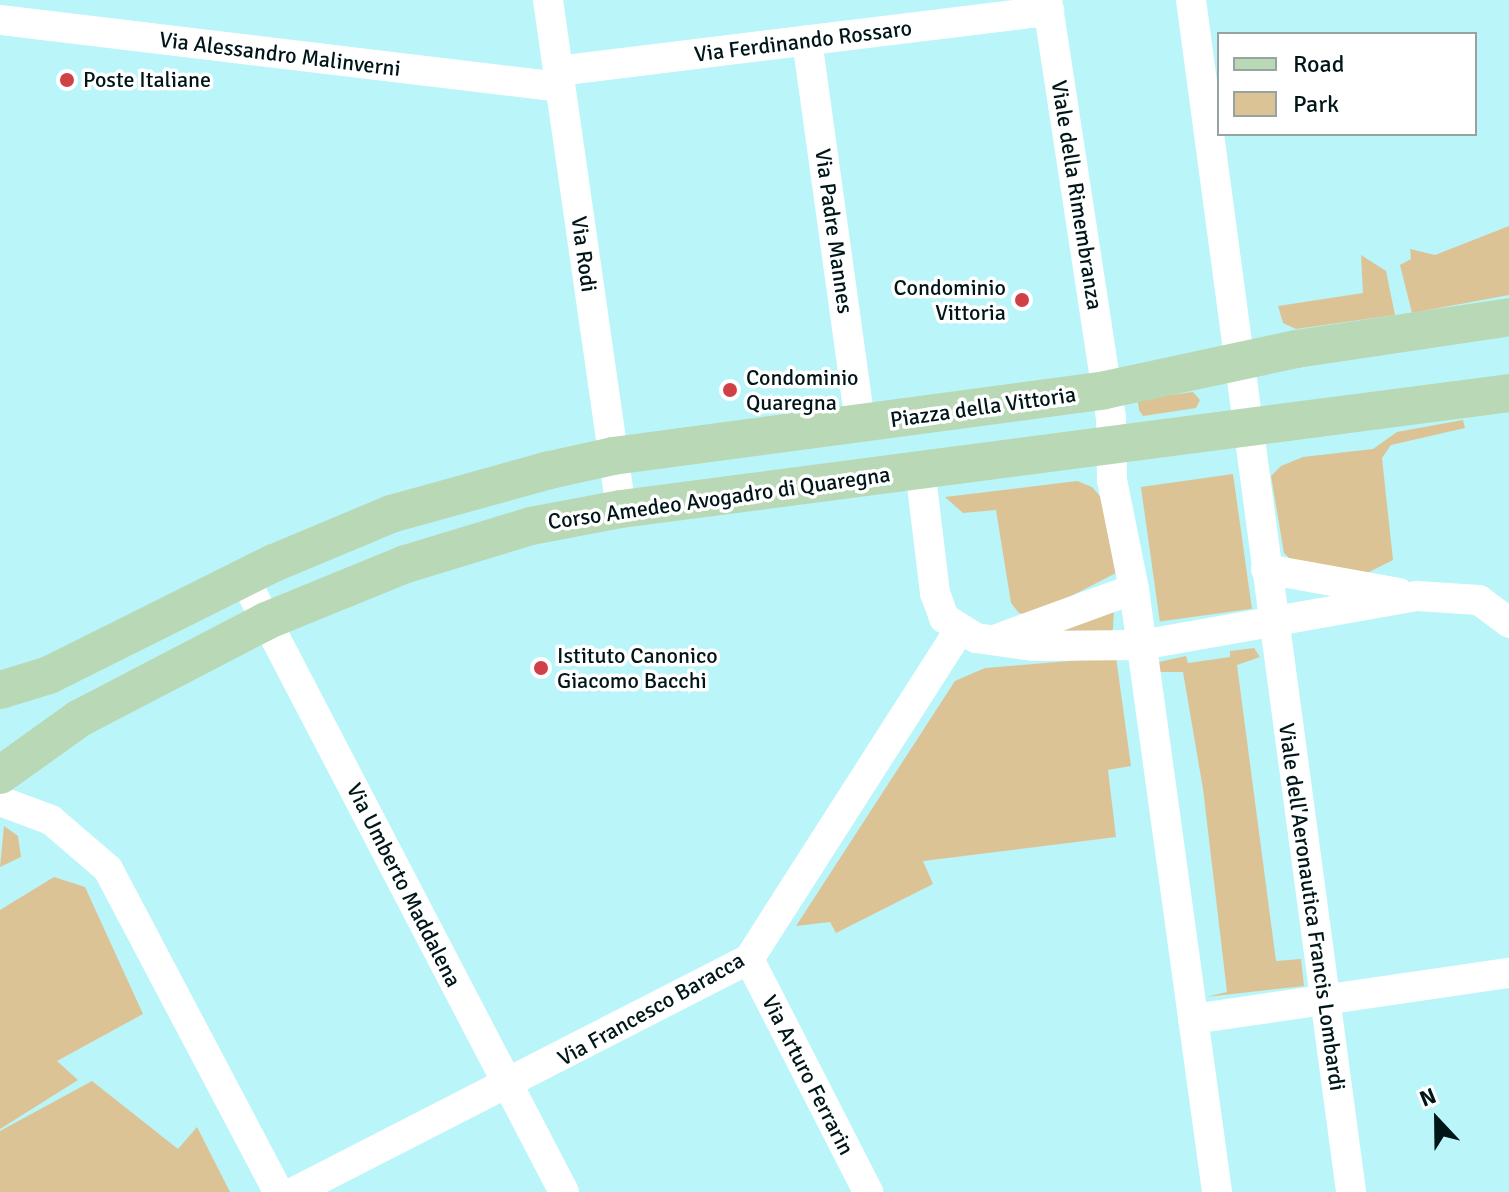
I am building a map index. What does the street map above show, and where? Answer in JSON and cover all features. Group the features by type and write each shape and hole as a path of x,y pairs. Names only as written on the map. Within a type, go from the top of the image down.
{"main road":[{"path":"1241,365 1296,349 1509,317"},
{"name":"Piazza della Vittoria","path":"860,423 1105,390 1241,365"},
{"path":"920,469 1509,393"},
{"path":"0,690 49,675 244,578 391,514 613,456 860,423"},
{"name":"Corso Amedeo Avogadro di Quaregna","path":"0,775 80,718 266,621 406,564 531,526 621,509 920,469"}],"street":[{"name":"Via Rodi","path":"548,0 621,509"},
{"path":"1191,0 1274,622"},
{"name":"Via Ferdinando Rossaro","path":"559,79 1048,5"},
{"name":"Viale della Rimembranza","path":"1048,5 1105,390"},
{"name":"Via Alessandro Malinverni","path":"0,20 559,79"},
{"name":"Via Padre Mannes","path":"807,40 860,423"},
{"name":"Piazza della Vittoria","path":"1105,390 1111,419 1109,446 1141,645"},
{"path":"920,469 935,593 944,618 958,632 1034,646 1141,645 1417,596"},
{"path":"1266,569 1417,596 1479,600 1509,623"},
{"name":"Via Umberto Maddalena","path":"244,578 564,1192"},
{"path":"994,640 1134,589"},
{"name":"Viale dell'Aeronautica Francis Lombardi","path":"1274,622 1351,1192"},
{"name":"Via Francesco Baracca","path":"294,1192 508,1086 749,959 958,632"},
{"path":"1141,645 1217,1192"},
{"path":"0,801 51,820 108,869 278,1192"},
{"name":"Via Arturo Ferrarin","path":"749,959 868,1192"},
{"path":"1193,1019 1509,973"}],"green space":[{"path":"1509,226 1509,295 1412,313 1400,265 1411,259 1410,249 1435,255"},
{"path":"1361,255 1386,271 1395,315 1296,329 1283,323 1278,306 1363,293"},
{"path":"1193,392 1200,400 1196,408 1143,416 1139,410 1138,402 1149,398"},
{"path":"1463,420 1465,428 1391,445 1382,458 1393,560 1367,573 1292,561 1284,553 1271,476 1281,466 1303,457 1373,449 1397,432"},
{"path":"1233,474 1252,609 1160,622 1141,487"},
{"path":"1077,481 1092,487 1105,502 1116,573 1032,616 1019,613 1011,603 996,510 963,513 945,497"},
{"path":"1114,606 1113,629 1107,635 1058,630"},
{"path":"1254,648 1260,657 1237,665 1276,961 1301,959 1304,986 1206,997 1227,992 1203,789 1183,672 1160,672 1159,662 1186,656 1188,663 1230,657 1230,651"},
{"path":"1116,657 1131,766 1108,770 1116,837 923,861 933,884 836,933 830,922 796,926 955,681 985,668"},
{"path":"4,826 18,836 21,857 0,867"},
{"path":"54,877 85,887 143,1014 57,1061 78,1080 0,1129 0,910"},
{"path":"92,1081 178,1149 197,1127 230,1192 0,1192 0,1131"}],"place":[{"name":"Poste Italiane","path":"67,80"},
{"name":"Condominio Vittoria","path":"1022,300"},
{"name":"Condominio Quaregna","path":"730,390"},
{"name":"Istituto Canonico Giacomo Bacchi","path":"541,668"}]}
